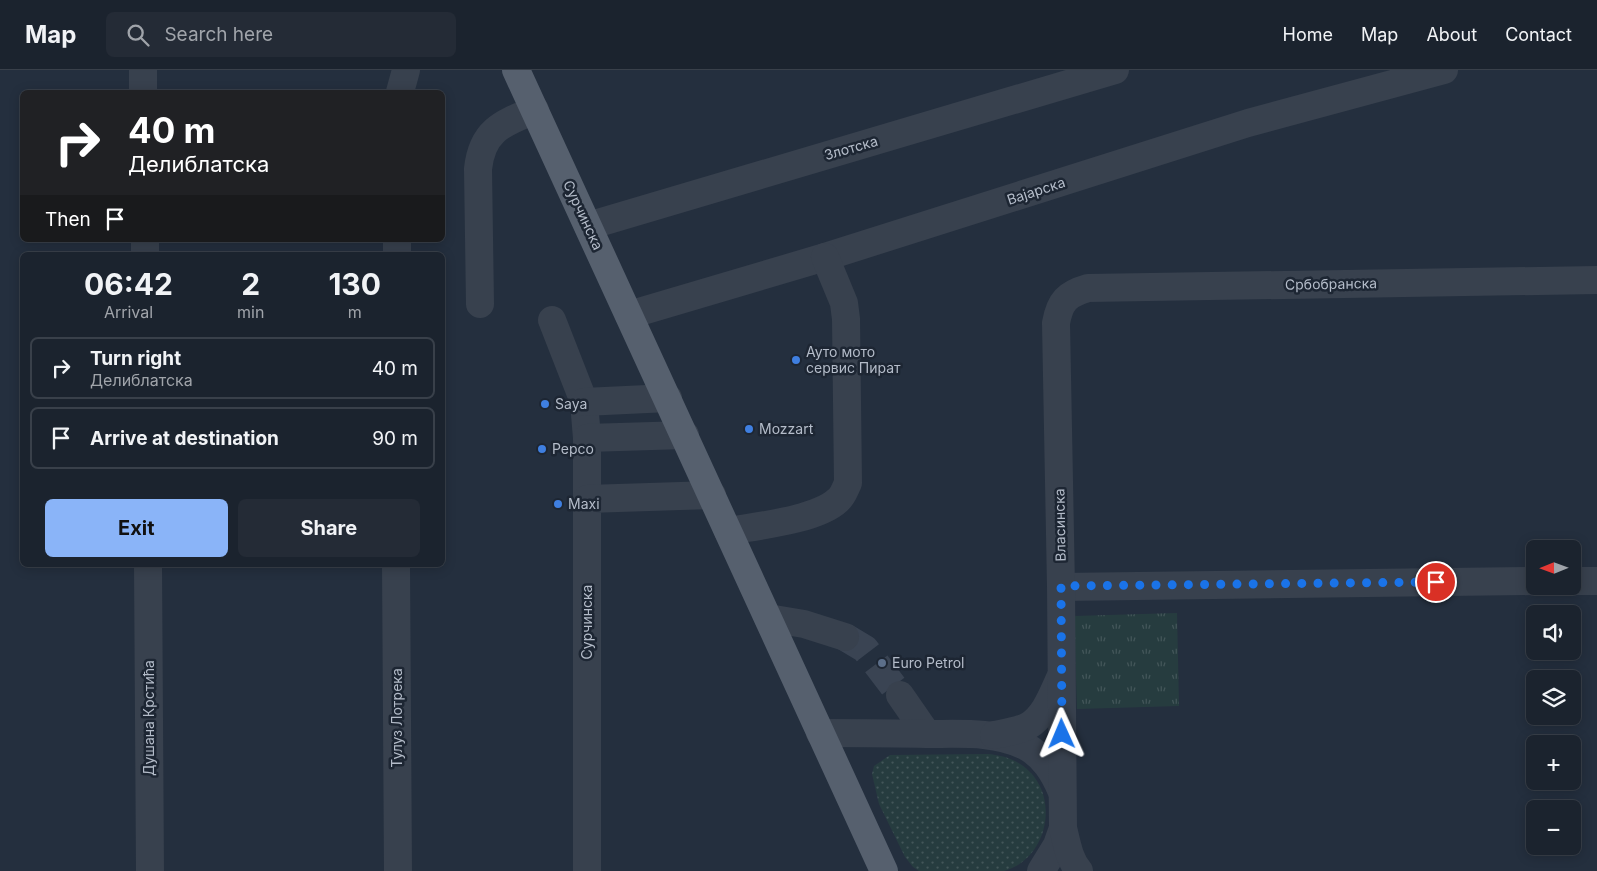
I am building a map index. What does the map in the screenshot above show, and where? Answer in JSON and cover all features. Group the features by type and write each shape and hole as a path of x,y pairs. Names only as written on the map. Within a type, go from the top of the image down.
{"main road":[{"name":"Сурчинска","path":"516,70 884,871"}],"street":[{"path":"143,70 143,90"},
{"path":"401,90 406,70"},
{"name":"Злотска","path":"588,226 1115,70"},
{"name":"Вајарска","path":"629,315 825,257 1248,123 1444,70"},
{"path":"480,304 479,156 483,146 496,128 507,121 535,110"},
{"path":"728,531 778,522 828,508 840,498 848,483 846,319 844,303 825,257"},
{"name":"Србобранска","path":"1067,298 1075,292 1088,288 1597,280"},
{"name":"Власинска","path":"1067,298 1058,309 1056,323 1063,828 1069,853 1079,871"},
{"name":"Сурчинска","path":"552,320 584,402 587,438 587,871"},
{"path":"584,402 668,398"},
{"path":"587,438 685,436"},
{"path":"587,499 712,495"},
{"name":"Душана Крстића","path":"148,567 150,871"},
{"name":"Тулуз Лотрека","path":"396,567 398,871"},
{"path":"1061,586 1526,581"},
{"path":"1581,581 1597,581"},
{"path":"768,618 804,624 845,637"},
{"path":"820,733 994,735 1027,726 1038,719 1048,703 1061,674"},
{"path":"900,695 927,734"},
{"path":"994,735 1025,746 1034,752 1054,774 1063,794"},
{"path":"1041,871 1057,845 1063,828"}],"green space":[{"path":"1177,613 1179,706 1077,709 1074,616"},
{"path":"987,754 1015,761 1025,767 1038,782 1046,807 1042,834 1037,846 1018,865 1004,871 919,871 905,857 879,804 872,774 874,766 890,755"}],"tunnel":[{"path":"845,637 865,649 900,695"}],"place":[{"name":"Ауто мото сервис Пират","path":"796,360"},
{"name":"Saya","path":"545,404"},
{"name":"Mozzart","path":"749,429"},
{"name":"Pepco","path":"542,449"},
{"name":"Maxi","path":"558,504"},
{"name":"Euro Petrol","path":"882,663"}],"route":[{"path":"1062,734 1061,586 1436,582"}]}
